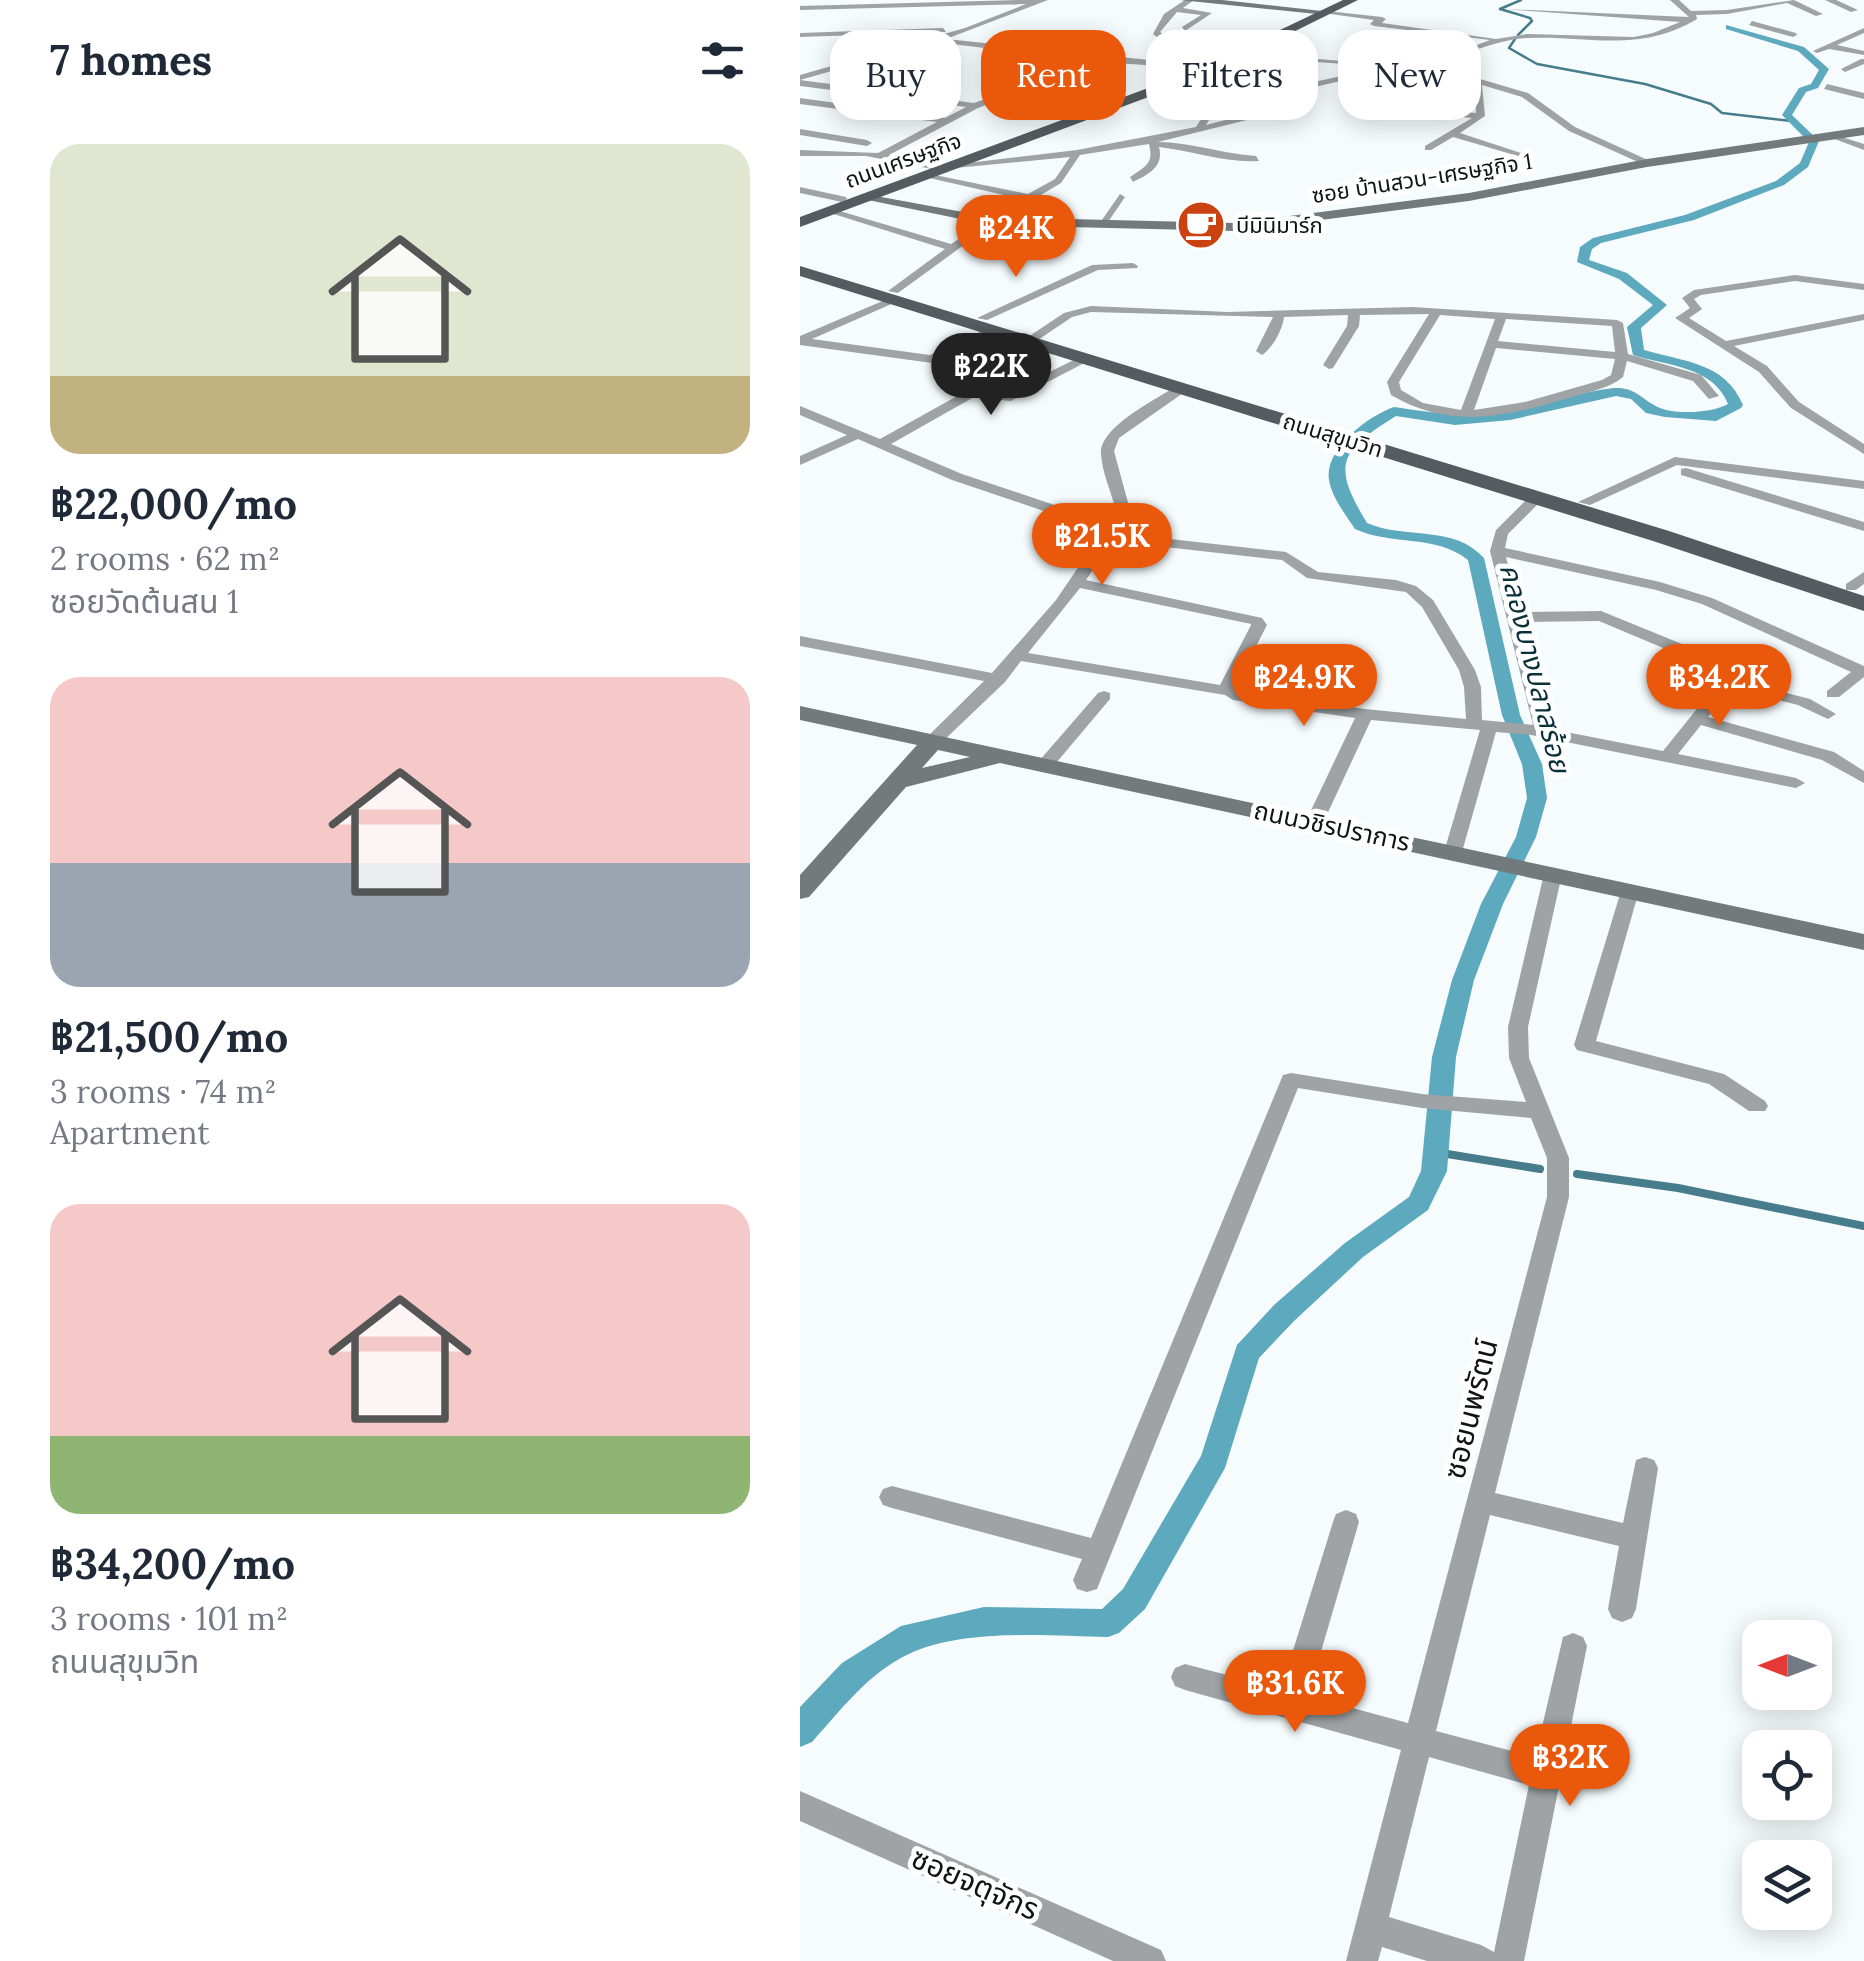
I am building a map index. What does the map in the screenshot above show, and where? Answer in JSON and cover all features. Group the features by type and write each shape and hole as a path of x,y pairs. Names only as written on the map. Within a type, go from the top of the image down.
{"main road":[{"name":"ถนนเศรษฐกิจ","path":"1289,30 1339,0"},
{"name":"ถนนเศรษฐกิจ","path":"1283,30 1352,0"},
{"name":"ถนนเศรษฐกิจ","path":"800,214 930,170 1146,88"},
{"name":"ถนนเศรษฐกิจ","path":"800,222 1146,92"},
{"name":"ถนนสุขุมวิท","path":"800,261 893,295"},
{"name":"ถนนสุขุมวิท","path":"800,271 893,295 1462,469 1585,502 1861,590"},
{"name":"ถนนสุขุมวิท","path":"1033,338 1086,359 1354,436"},
{"name":"ถนนสุขุมวิท","path":"1462,469 1537,498 1757,566 1861,590"}],"street":[{"path":"1158,30 1187,0 1382,19 1374,24 1499,39 1542,36 1624,42 1663,32 1687,14"},
{"path":"1525,0 1508,9 1687,14 1727,12 1790,0 1819,14"},
{"path":"1550,0 1687,14"},
{"path":"1674,0 1687,14"},
{"path":"1706,0 1716,12"},
{"path":"1829,0 1854,10"},
{"path":"800,8 1042,1"},
{"path":"961,32 1042,1"},
{"path":"1755,4 1768,12"},
{"path":"1175,10 1208,12 1185,29"},
{"path":"1534,11 1551,22 1663,32"},
{"path":"1727,12 1794,35"},
{"path":"800,34 968,30"},
{"path":"1817,51 1864,30"},
{"path":"1481,46 1499,39"},
{"path":"800,47 830,46"},
{"path":"1828,46 1864,52"},
{"path":"1845,69 1864,61"},
{"path":"800,66 824,69"},
{"path":"800,80 830,67"},
{"path":"955,165 1077,154 1154,142 1200,126 1248,117 1299,88 1338,79"},
{"path":"800,80 975,106"},
{"path":"1481,85 1526,94 1572,129 1647,163"},
{"path":"1826,86 1864,96"},
{"path":"800,100 950,121"},
{"path":"881,156 981,104"},
{"path":"1200,126 1204,120"},
{"path":"1428,148 1475,120"},
{"name":"ซอย บ้านสวน-เศรษฐกิจ 1","path":"866,198 990,222 1210,228 1468,196 1647,163 1864,130"},
{"path":"800,132 892,147"},
{"path":"1454,134 1518,155"},
{"path":"1832,135 1864,148"},
{"path":"1154,142 1189,146 1218,156 1256,159"},
{"path":"1133,179 1154,165 1154,142"},
{"path":"800,152 881,156 1032,198"},
{"path":"800,341 893,295 952,248 1068,172 1077,154"},
{"path":"800,190 842,199"},
{"path":"1101,226 1120,197"},
{"path":"829,212 952,248"},
{"path":"800,341 932,359 1086,270 1133,266"},
{"path":"1864,287 1788,278 1690,295 1696,309 1680,318 1727,344 1766,372 1796,406 1864,450"},
{"path":"1033,338 1068,316 1091,309 1436,311 1617,323 1622,356 1617,376 1612,382 1494,412 1466,414 1420,408 1393,388 1436,311"},
{"path":"1330,366 1353,326 1354,311"},
{"path":"1262,351 1278,324 1279,313"},
{"path":"1466,414 1502,316"},
{"path":"1727,344 1864,317"},
{"path":"1841,322 1864,334"},
{"path":"1491,344 1622,356 1697,378 1714,396"},
{"path":"879,445 972,393 1007,398 1086,359"},
{"path":"800,891 934,740 999,679 1077,584 1123,510 1107,451 1114,436 1182,388"},
{"path":"800,410 957,477 1111,533 1286,556 1296,568 1340,581 1412,589 1426,602 1473,677 1490,725 1453,852"},
{"path":"800,461 857,436"},
{"path":"1585,502 1675,461 1864,485"},
{"path":"1665,466 1864,527"},
{"path":"1537,498 1501,534 1497,552 1537,731"},
{"path":"1497,552 1643,582 1707,601 1863,672 1833,694"},
{"path":"1077,584 1257,620 1259,625 1228,691"},
{"path":"1513,617 1609,618 1723,666 1733,674 1668,756"},
{"path":"800,641 999,679"},
{"path":"1018,656 1366,714 1537,731 1796,783"},
{"path":"1726,682 1804,702 1828,714"},
{"path":"1045,764 1104,696"},
{"name":"ถนนวชิรปราการ","path":"800,713 1864,942"},
{"path":"1314,822 1366,714"},
{"path":"1697,719 1828,756 1864,778"},
{"path":"866,727 900,741 908,752 904,774"},
{"path":"904,774 978,759 1010,757"},
{"name":"ซอยนพรัตน์","path":"1362,1961 1558,1197 1558,1158 1520,1058 1518,1027 1541,871"},
{"path":"1630,891 1584,1046 1716,1079 1757,1106"},
{"path":"1087,1580 1291,1080 1422,1101 1538,1111"},
{"path":"1622,1609 1645,1468"},
{"path":"892,1497 1098,1552"},
{"path":"1481,1501 1631,1537"},
{"path":"1291,1703 1346,1522"},
{"path":"1508,1961 1573,1646"},
{"path":"1185,1677 1546,1776"},
{"name":"ซอยจตุจักร","path":"800,1806 1150,1961"},
{"path":"1371,1928 1481,1961"}],"waterway":[{"path":"1518,35 1532,21 1530,18 1500,9 1521,0"},
{"name":"คลองบางปลาสร้อย","path":"800,1731 853,1674 901,1641 984,1621 1108,1623 1134,1599 1215,1459 1247,1353 1284,1313 1354,1250 1419,1203 1434,1171 1444,1057 1463,980 1492,904 1526,837 1537,798 1532,764 1511,715 1476,558 1450,542 1390,536 1361,526 1339,489 1336,473 1354,441 1394,411 1455,421 1510,416 1616,392 1635,395 1651,410 1665,413 1716,417 1736,405 1730,391 1710,373 1638,352 1634,327 1661,305 1623,276 1583,262 1586,247 1597,241 1689,217 1780,183 1804,164 1814,141 1787,115 1802,90 1815,86 1824,69 1801,49 1729,27"},
{"path":"1515,39 1509,48 1537,64 1645,84 1711,104 1722,113 1791,121"},
{"path":"1435,1152 1540,1169"},
{"path":"1577,1174 1678,1188 1864,1226"}],"place":[{"name":"บีมินิมาร์ก","path":"1201,225"}]}
